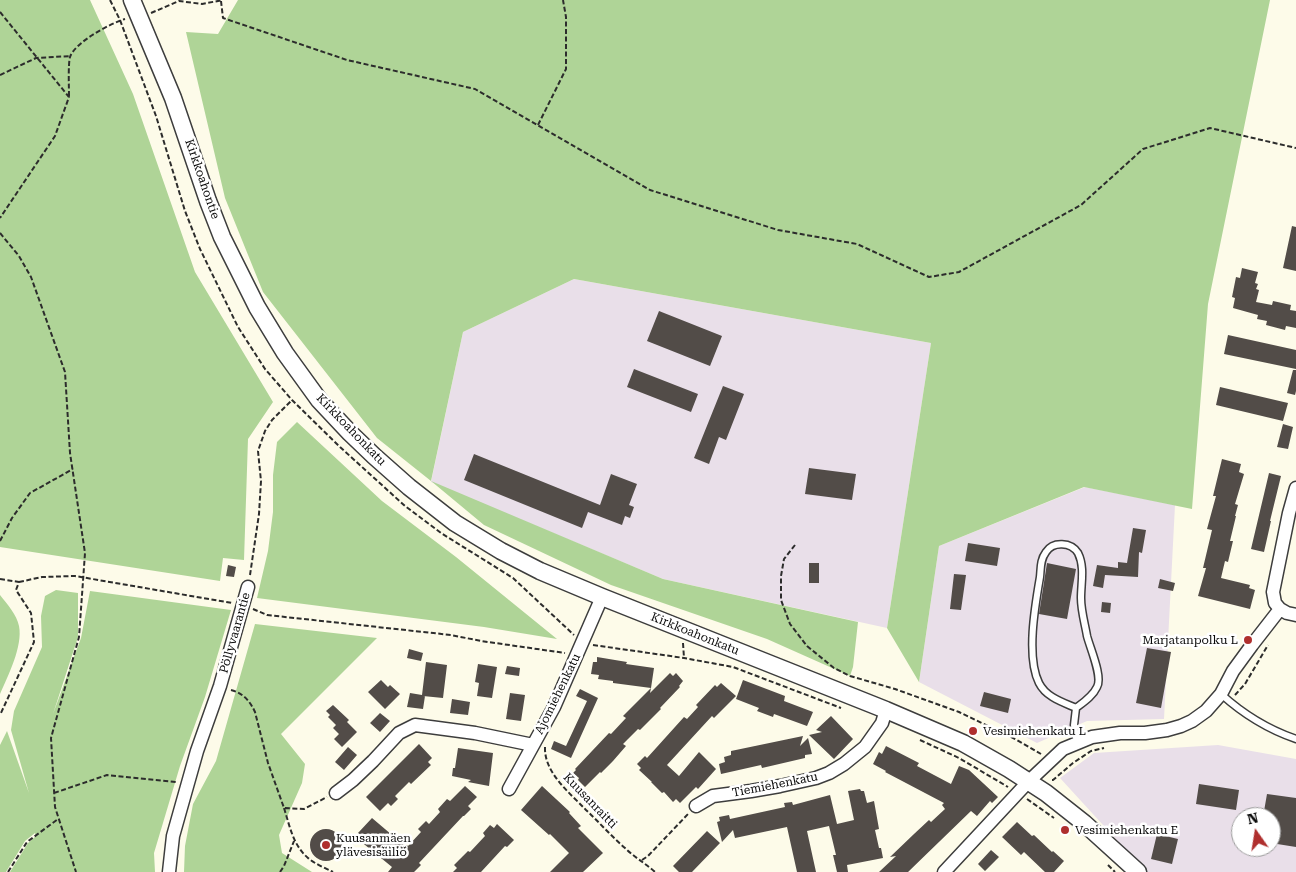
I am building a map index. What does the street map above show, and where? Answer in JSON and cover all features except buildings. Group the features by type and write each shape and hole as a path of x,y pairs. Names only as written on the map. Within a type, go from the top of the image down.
{"street":[{"name":"Kirkkoahontie","path":"132,0 173,98 222,237 257,307 285,353"},
{"name":"Kirkkoahonkatu","path":"285,353 319,400 374,456 409,487 456,523 501,551 540,571 602,598 963,742 1023,788 1046,793 1084,823 1138,872"},
{"path":"1296,488 1273,592 1275,603 1280,609 1296,615"},
{"name":"Pöllyvaarantie","path":"169,872 173,836 198,750 220,686 248,588"},
{"name":"Ajomiehenkatu","path":"509,789 539,746 602,598"},
{"path":"944,872 1023,788 1063,749 1092,737 1167,730 1192,721 1206,711 1221,694 1242,658 1280,609"},
{"name":"Tiemiehenkatu","path":"696,806 713,796 751,792 816,778 829,773 865,747 882,723 886,710"},
{"path":"336,792 366,768 399,733 415,725 474,732 539,746"}],"lane":[{"path":"1076,708 1058,701 1045,692 1038,682 1034,669 1032,642 1034,606 1041,562 1050,547 1066,544 1074,548 1081,565 1083,578 1081,599 1084,619 1090,649 1098,672 1098,686 1088,699 1076,708 1074,724 1077,742"},
{"path":"1221,694 1254,720 1296,739"}],"path":[{"path":"110,0 120,20 156,116 185,211 200,249 238,326 264,369 292,400 340,447 405,506 441,532 513,578 582,643 733,667 845,709"},
{"path":"140,17 179,0 202,4 222,0 223,18 347,60 475,89 650,190 778,230 857,244 929,276 959,272 1081,205 1143,149 1210,128 1296,148"},
{"path":"538,125 566,69 566,17 563,0"},
{"path":"0,12 68,97"},
{"path":"0,218 55,136 68,97 70,56 77,46 120,20"},
{"path":"0,75 36,58 70,56"},
{"path":"0,233 19,256 30,277 65,372 70,453 85,553 79,638 51,738 55,807 76,872"},
{"name":"Pöllyvaarantie","path":"248,588 260,514 261,481 258,451 265,431 272,420 292,400"},
{"path":"0,541 12,518 30,493 73,469"},
{"path":"795,545 784,559 781,576 781,600 790,624 807,646 834,668 850,676 895,689 959,712 1017,740 1051,760"},
{"path":"0,579 19,582 42,577 75,576 244,605 267,615 450,635 565,653 576,658"},
{"path":"0,715 34,642 31,613 16,590 19,582"},
{"path":"220,686 246,697 252,705 268,763 294,841 309,859 332,872"},
{"path":"916,739 959,758 1000,782 1023,788 1038,806 1053,817"},
{"name":"Kuusanraitti","path":"539,746 552,772 571,796 627,850 655,872"},
{"path":"54,793 107,775 189,783"},
{"path":"284,808 304,809 336,792"},
{"path":"642,860 696,806"},
{"path":"8,872 26,842 58,819"},
{"path":"280,872 294,841"},
{"path":"1105,861 1115,872"}],"shaded area":[{"path":"574,279 931,343 887,628 663,579 431,482 463,332"},
{"path":"1085,487 1175,505 1164,719 1087,721 1037,743 919,682 939,546"},
{"path":"1218,745 1296,759 1296,872 1146,872 1060,778 1094,753"}],"green space":[{"path":"0,0 90,0 133,94 195,272 273,402 248,439 244,560 223,558 220,581 0,547"},
{"path":"238,0 1270,0 1208,304 1192,509 1084,487 939,546 919,682 887,628 931,343 574,279 463,332 431,481 377,438 263,292 225,198 186,32 218,34"},
{"path":"297,422 382,501 456,557 557,639 484,627 257,598 268,551 273,512 273,475 277,442"},
{"path":"431,481 663,579 858,622 853,667 850,676 767,639 611,585 484,525"},
{"path":"56,590 78,593 78,637 53,714 81,638 90,591 231,610 154,853 155,872 10,872 28,843 36,836 35,833 25,841 6,872 0,872 0,745 7,731 29,793 11,730 14,711 42,647 41,616 45,596"},
{"path":"0,595 16,618 20,634 14,661 0,694"},
{"path":"255,624 377,638 281,734 305,764 302,783 279,835 282,853 312,872 184,872 185,846 193,804 216,761"}],"place":[{"name":"Marjatanpolku L","path":"1248,640"},
{"name":"Vesimiehenkatu L","path":"973,731"},
{"name":"Vesimiehenkatu E","path":"1065,830"},
{"name":"Kuusanmäen ylävesisäiliö","path":"326,845"}]}
